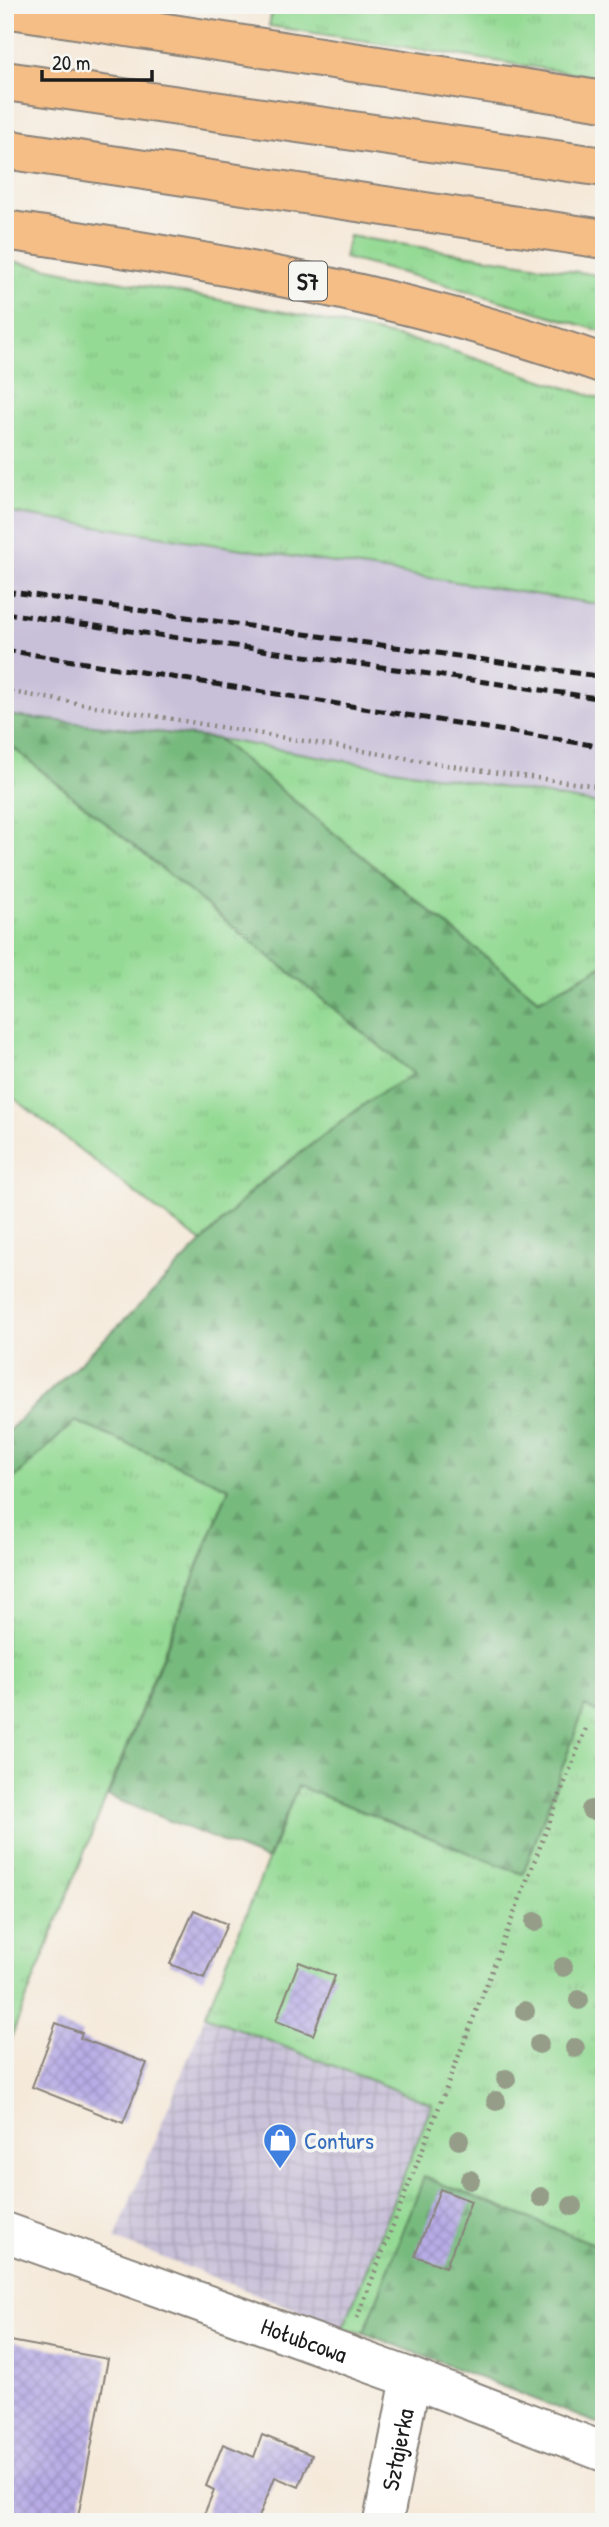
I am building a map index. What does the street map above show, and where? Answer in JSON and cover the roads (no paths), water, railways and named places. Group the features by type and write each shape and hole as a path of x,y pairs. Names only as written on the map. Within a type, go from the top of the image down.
{"highway":[{"path":"63,16 174,5"},
{"path":"5,8 604,100"},
{"path":"5,81 604,167"},
{"path":"5,149 604,239"},
{"name":"S7","path":"5,230 202,260 300,279 477,324 604,364"}],"street":[{"name":"Hołubcowa","path":"5,2232 411,2378 604,2452"},
{"name":"Sztajerka","path":"383,2522 411,2378"}],"railway":[{"path":"5,591 604,677"},
{"path":"5,613 604,699"},
{"path":"5,650 604,747"}],"place":[{"name":"Conturs","path":"280,2170"}]}
